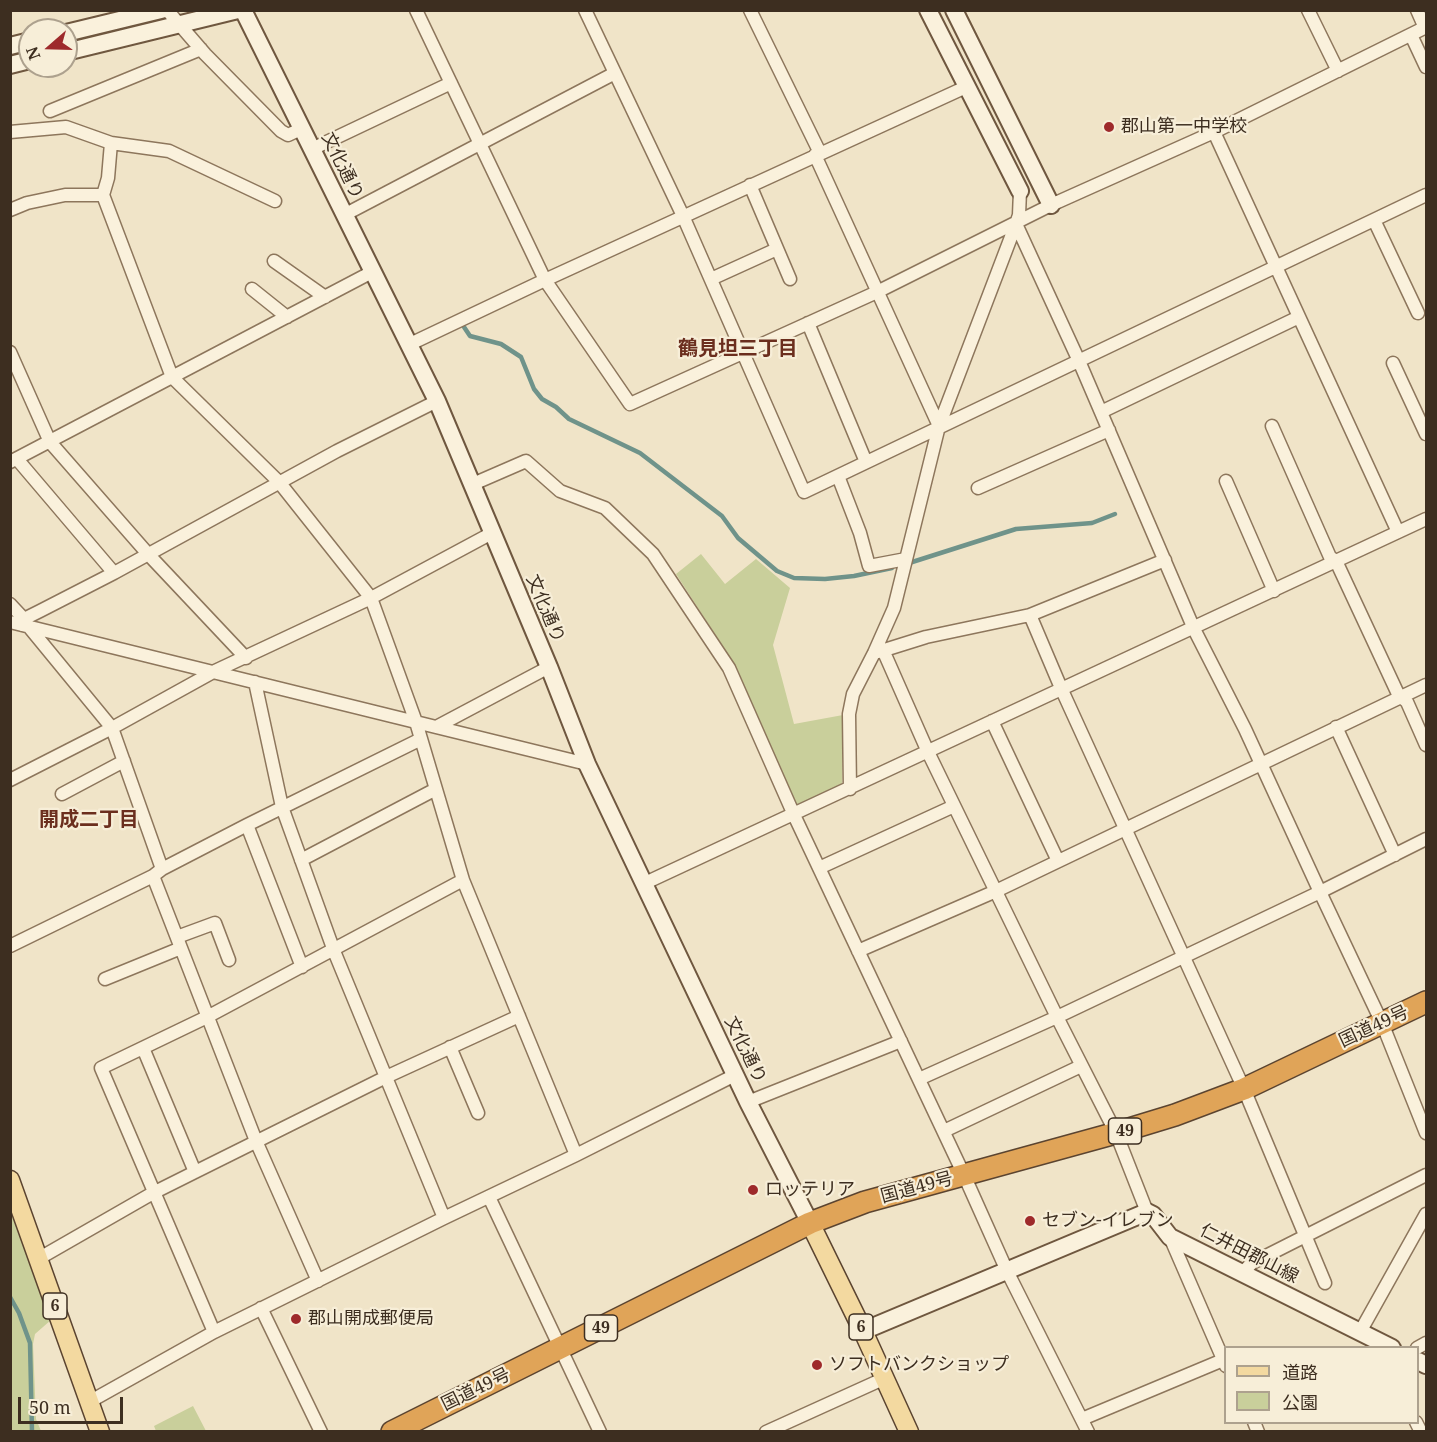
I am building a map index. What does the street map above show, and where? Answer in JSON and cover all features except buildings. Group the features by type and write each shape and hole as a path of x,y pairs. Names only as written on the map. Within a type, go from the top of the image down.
{"highway":[{"name":"国道49号","path":"392,1431 810,1223 865,1202 1175,1115 1244,1089 1426,1002"}],"main road":[{"name":"6","path":"10,1180 100,1431"},
{"name":"6","path":"810,1223 909,1431"}],"street":[{"path":"78,30 161,10"},
{"path":"167,10 201,50 281,130 288,135 301,129"},
{"path":"78,49 238,10"},
{"name":"文化通り","path":"243,10 437,401 549,667 587,764 748,1102 810,1223"},
{"path":"416,10 545,280 630,404 877,292 1052,205 1214,132 1426,28 1417,10"},
{"path":"585,10 683,216 804,492 1426,195"},
{"path":"750,10 818,154 877,292 939,426"},
{"path":"928,10 1020,191"},
{"path":"954,10 1052,205"},
{"path":"1308,10 1338,71"},
{"path":"1411,35 1426,67"},
{"path":"50,111 201,50"},
{"path":"344,215 615,73"},
{"path":"408,345 966,87 986,75"},
{"path":"312,150 451,83"},
{"path":"10,132 66,127 111,143 169,151 275,201"},
{"path":"1214,132 1398,532"},
{"path":"850,789 849,714 853,694 879,651 894,608 939,426 1019,215 1021,181 1015,133"},
{"path":"111,143 108,178 103,195 172,377 279,482 371,598 416,722 463,880 576,1155"},
{"path":"750,185 790,279"},
{"path":"10,210 27,203 65,195 103,195"},
{"path":"1374,220 1418,313"},
{"path":"1016,224 1101,411 1194,629 1382,1023 1426,1133"},
{"path":"711,279 777,249"},
{"path":"274,261 325,297"},
{"path":"114,573 14,461 372,272"},
{"path":"252,289 287,317"},
{"path":"1101,411 1299,317"},
{"path":"808,323 866,462"},
{"path":"10,352 50,442 148,554 246,658"},
{"path":"1393,363 1426,434"},
{"path":"19,624 337,451 437,401"},
{"path":"1272,426 1330,557 1336,561 1398,694 1407,702 1426,745"},
{"path":"978,488 1109,430"},
{"path":"473,484 526,461 560,491 605,508 653,554 729,668 794,815 944,1131 1007,1271 1088,1431"},
{"path":"838,476 860,533 869,566 906,559"},
{"path":"1226,481 1274,591"},
{"path":"643,884 1426,519"},
{"path":"10,780 216,671 371,598 492,533"},
{"path":"879,651 926,637 1030,615 1164,560"},
{"path":"10,604 19,624 112,728 179,943 256,1141 318,1281"},
{"path":"1030,615 1244,1089 1325,1283"},
{"path":"19,624 587,764"},
{"path":"863,1331 1148,1212 1116,1133 1081,1066 879,651"},
{"path":"436,727 549,667"},
{"path":"255,682 282,807 334,951 444,1218"},
{"path":"858,951 996,891 1426,686"},
{"path":"992,721 1058,861"},
{"path":"1336,728 1395,855"},
{"path":"10,946 421,739"},
{"path":"62,794 124,761"},
{"path":"301,860 436,789"},
{"path":"819,868 954,806"},
{"path":"247,825 302,967"},
{"path":"919,1079 1184,958 1426,839"},
{"path":"214,1332 101,1068 207,1017 463,880"},
{"path":"105,979 214,923 229,960"},
{"path":"38,1259 153,1193 386,1077 519,1016"},
{"path":"748,1102 901,1041"},
{"path":"450,1047 478,1113"},
{"path":"143,1048 195,1172"},
{"path":"944,1131 1081,1066"},
{"path":"89,1402 261,1308 735,1075"},
{"path":"1242,1273 1252,1263 1426,1175"},
{"path":"489,1197 600,1431"},
{"name":"仁井田郡山線","path":"1148,1212 1170,1237 1370,1340 1389,1346"},
{"path":"1370,1340 1426,1214"},
{"path":"1082,1419 1224,1363 1170,1237"},
{"path":"261,1308 321,1431"},
{"path":"766,1431 883,1379"}],"green space":[{"path":"701,554 725,584 756,559 790,588 773,645 794,724 843,715 842,783 836,789 798,807 731,659 676,574"},
{"path":"10,1202 51,1320 35,1334 33,1344 36,1419 41,1431 11,1431"},
{"path":"193,1406 206,1431 156,1431 154,1426"}],"waterway":[{"path":"464,327 470,336 501,344 521,357 534,389 542,399 556,407 569,419 640,453 722,516 738,538 777,571 794,578 825,579 892,568"},
{"path":"906,564 1016,529 1092,523 1115,514"},
{"path":"10,1297 19,1313 30,1343 32,1432"}],"place":[{"name":"郡山第一中学校","path":"1109,127"},
{"name":"ロッテリア","path":"753,1190"},
{"name":"セブン-イレブン","path":"1030,1221"},
{"name":"郡山開成郵便局","path":"296,1319"},
{"name":"ソフトバンクショップ","path":"817,1365"}],"district":[{"name":"鶴見坦三丁目","path":"738,349"},
{"name":"開成二丁目","path":"89,820"}]}
